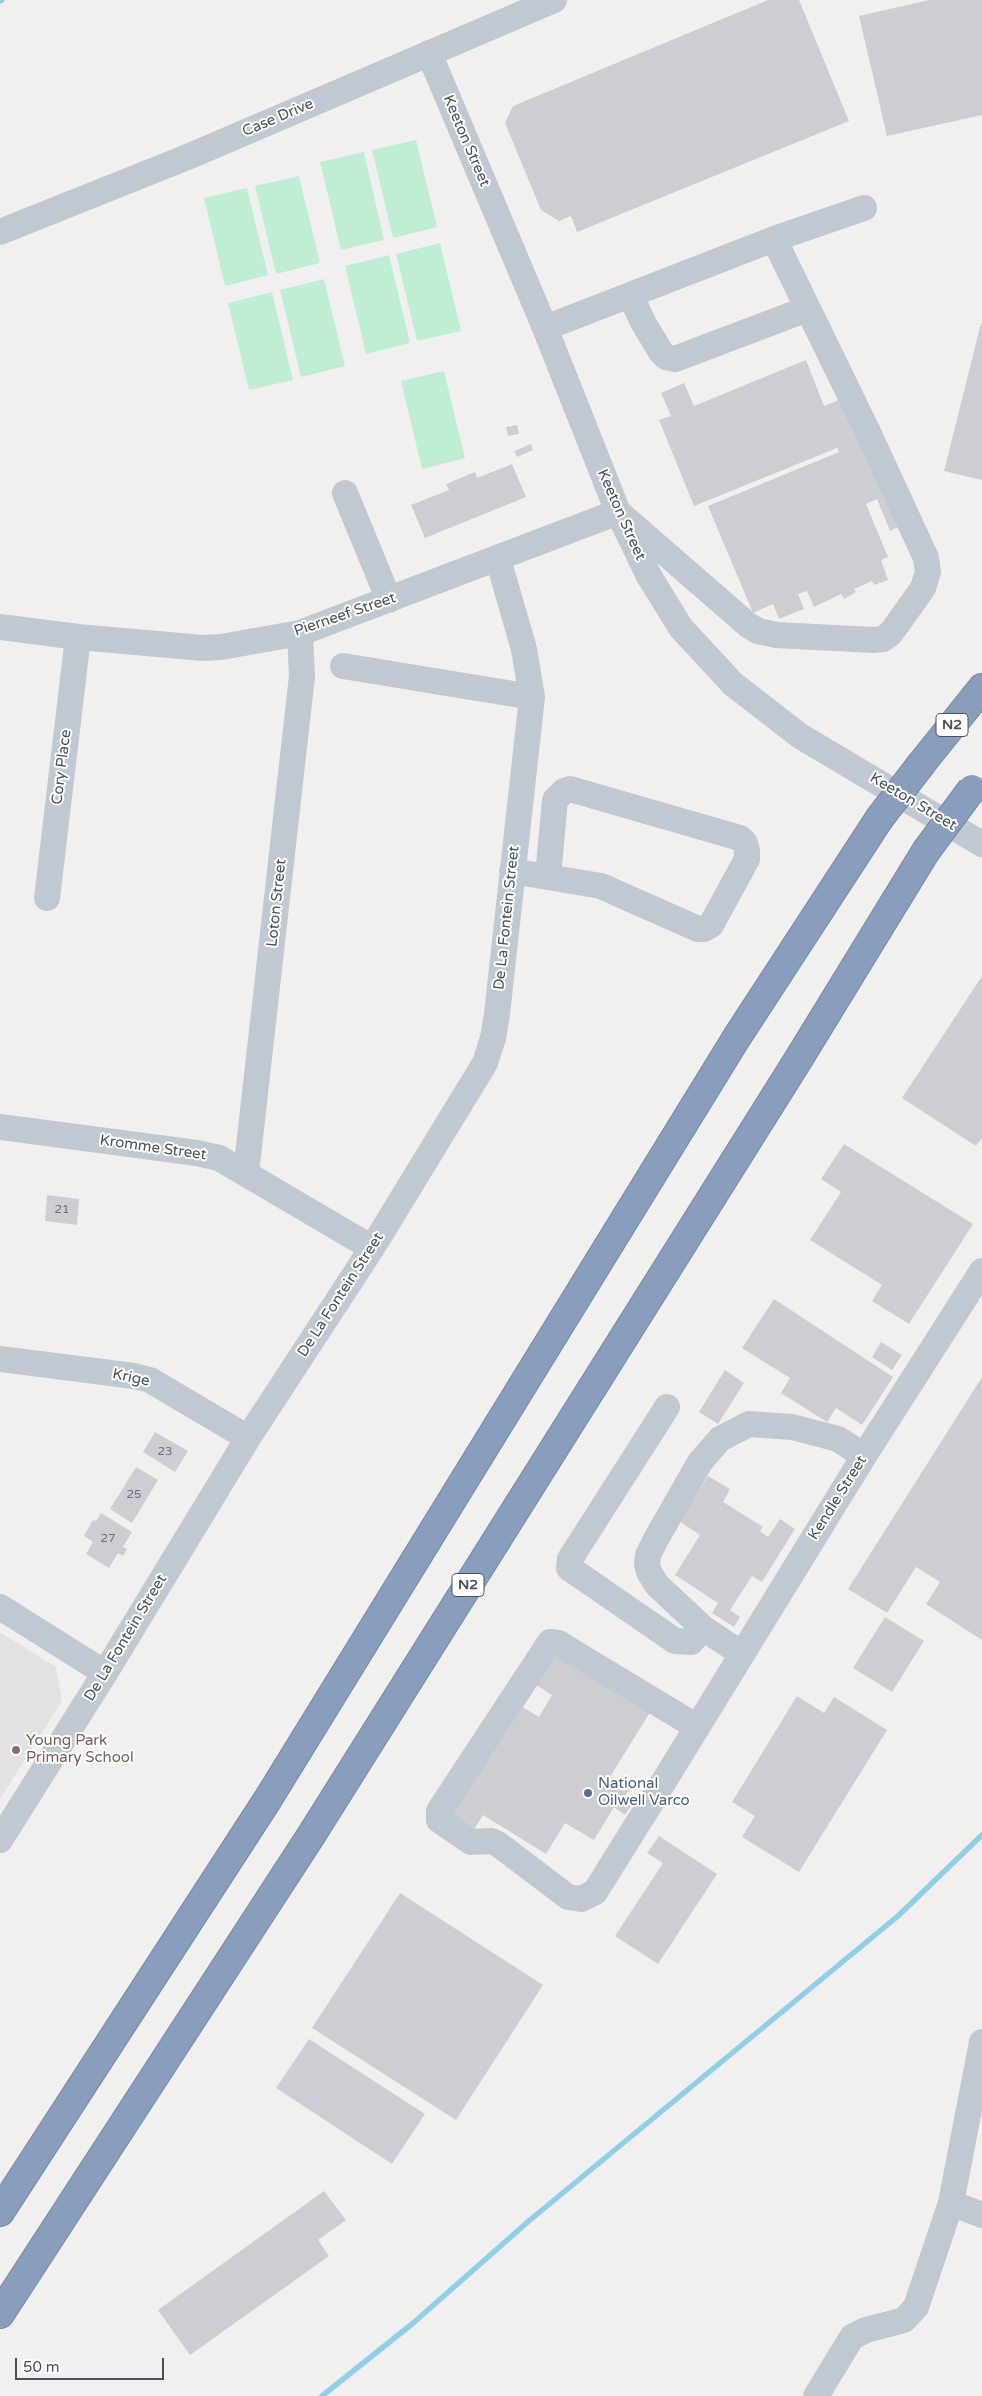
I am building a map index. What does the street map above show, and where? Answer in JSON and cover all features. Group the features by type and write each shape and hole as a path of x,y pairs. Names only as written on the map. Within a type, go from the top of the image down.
{"highway":[{"path":"944,735 982,677"},
{"name":"N2","path":"0,2212 268,1799 737,1037 879,819 982,688"},
{"name":"N2","path":"0,2314 312,1834 798,1060 934,854 979,790"}],"street":[{"name":"Case Drive","path":"0,232 190,156 554,0"},
{"name":"Keeton Street","path":"429,53 545,328 618,512 649,576 681,628 733,684 800,736 982,844"},
{"path":"545,328 774,240 864,208"},
{"path":"618,512 748,625 758,631 776,634 883,639 891,633 923,588 928,572 926,558 867,430 774,240"},
{"path":"630,295 644,324 661,352 666,357 676,359 807,309"},
{"path":"345,493 389,600"},
{"name":"Pierneef Street","path":"0,627 78,637 203,648 300,633 618,512"},
{"name":"De La Fontein Street","path":"0,1840 106,1673 248,1438 372,1248 485,1064 497,1014 532,697 524,649 498,559"},
{"name":"Loton Street","path":"246,1173 302,676 300,633"},
{"name":"Cory Place","path":"47,898 78,637"},
{"path":"343,666 532,697"},
{"path":"512,871 612,889 698,929 704,929 711,925 747,860 748,850 745,843 732,836 570,789 564,791 555,800 548,876"},
{"name":"Kromme Street","path":"0,1127 198,1153 219,1158 372,1248"},
{"name":"Kendle Street","path":"698,1727 558,1643 550,1642 439,1811 438,1820 471,1842 491,1841 498,1844 568,1897 586,1898 595,1892 698,1727 864,1456 982,1271"},
{"name":"Krige","path":"0,1359 134,1376 150,1380 248,1438"},
{"path":"667,1407 570,1559 568,1566 572,1572 675,1641 691,1642 703,1628"},
{"path":"742,1654 703,1628 657,1585 649,1572 647,1564 648,1554 695,1471 720,1439 749,1424 792,1427 838,1439 864,1456"},
{"path":"0,1607 106,1673"},
{"path":"816,2396 852,2337 866,2330 904,2320 912,2314 916,2307 951,2203 982,2042"},
{"path":"951,2203 982,2216"}],"shaded area":[{"name":"Young Park Primary School","path":"0,1632 56,1667 62,1701 0,1799"}],"green space":[{"path":"416,140 437,227 393,238 372,150"},
{"path":"364,152 384,240 341,250 320,162"},
{"path":"299,176 320,263 276,274 255,186"},
{"path":"247,188 268,275 225,286 204,198"},
{"path":"440,243 461,331 417,341 396,254"},
{"path":"389,255 410,343 366,354 345,266"},
{"path":"324,279 345,366 301,377 280,290"},
{"path":"272,292 293,380 249,390 228,303"},
{"path":"444,371 465,458 422,469 401,381"}],"building":[{"path":"768,0 799,0 849,121 577,232 571,216 559,221 541,210 505,123 513,106"},
{"path":"929,0 982,0 982,115 887,136 859,16"},
{"path":"982,323 982,480 944,471"},
{"path":"806,360 824,406 844,398 905,524 890,531 877,499 866,504 888,557 881,560 888,580 874,585 872,581 854,589 856,592 844,599 841,594 814,607 807,591 798,594 804,609 779,619 773,604 753,613 708,506 839,452 837,448 694,506 659,420 671,416 661,393 684,383 694,406"},
{"path":"517,425 519,434 508,436 506,427"},
{"path":"531,444 533,450 517,457 514,451"},
{"path":"512,464 526,497 425,538 411,505 449,490 446,484 475,472 477,478"},
{"path":"982,976 982,1138 976,1146 902,1098"},
{"path":"844,1144 973,1224 909,1324 872,1301 882,1285 810,1240 841,1192 821,1179"},
{"path":"47,1195 79,1199 77,1225 45,1221"},
{"path":"774,1299 893,1377 862,1425 836,1408 827,1422 781,1393 790,1378 742,1348"},
{"path":"881,1342 902,1355 892,1370 872,1357"},
{"path":"725,1370 744,1383 718,1424 699,1412"},
{"path":"982,1377 982,1640 926,1604 940,1582 916,1567 887,1613 848,1589"},
{"path":"155,1432 188,1451 175,1472 143,1452"},
{"path":"136,1467 158,1480 132,1523 110,1509"},
{"path":"708,1476 730,1489 723,1502 763,1527 760,1531 768,1537 780,1519 795,1529 762,1582 752,1576 730,1610 740,1617 734,1627 712,1613 718,1603 675,1575 700,1535 679,1521"},
{"path":"101,1513 132,1532 123,1547 127,1549 123,1556 118,1553 109,1568 86,1554 93,1542 84,1536 93,1520 96,1521"},
{"path":"885,1617 924,1641 892,1692 853,1668"},
{"path":"554,1649 652,1709 610,1777 630,1789 625,1796 634,1801 625,1815 614,1807 594,1840 565,1823 546,1854 483,1815 470,1836 444,1820 516,1703 539,1717 552,1695 533,1683"},
{"path":"797,1696 824,1713 834,1697 887,1730 799,1872 742,1837 755,1816 732,1802"},
{"path":"659,1836 717,1874 658,1964 615,1936 663,1863 647,1853"},
{"path":"400,1893 543,1985 456,2120 312,2028"},
{"path":"309,2039 425,2114 392,2164 276,2088"},
{"path":"324,2191 346,2220 318,2240 329,2256 190,2355 158,2310"}],"waterway":[{"path":"322,2396 412,2324 530,2220 898,1916 982,1835"}],"place":[{"name":"Young Park Primary School","path":"16,1750"},
{"name":"National Oilwell Varco","path":"588,1793"}]}
